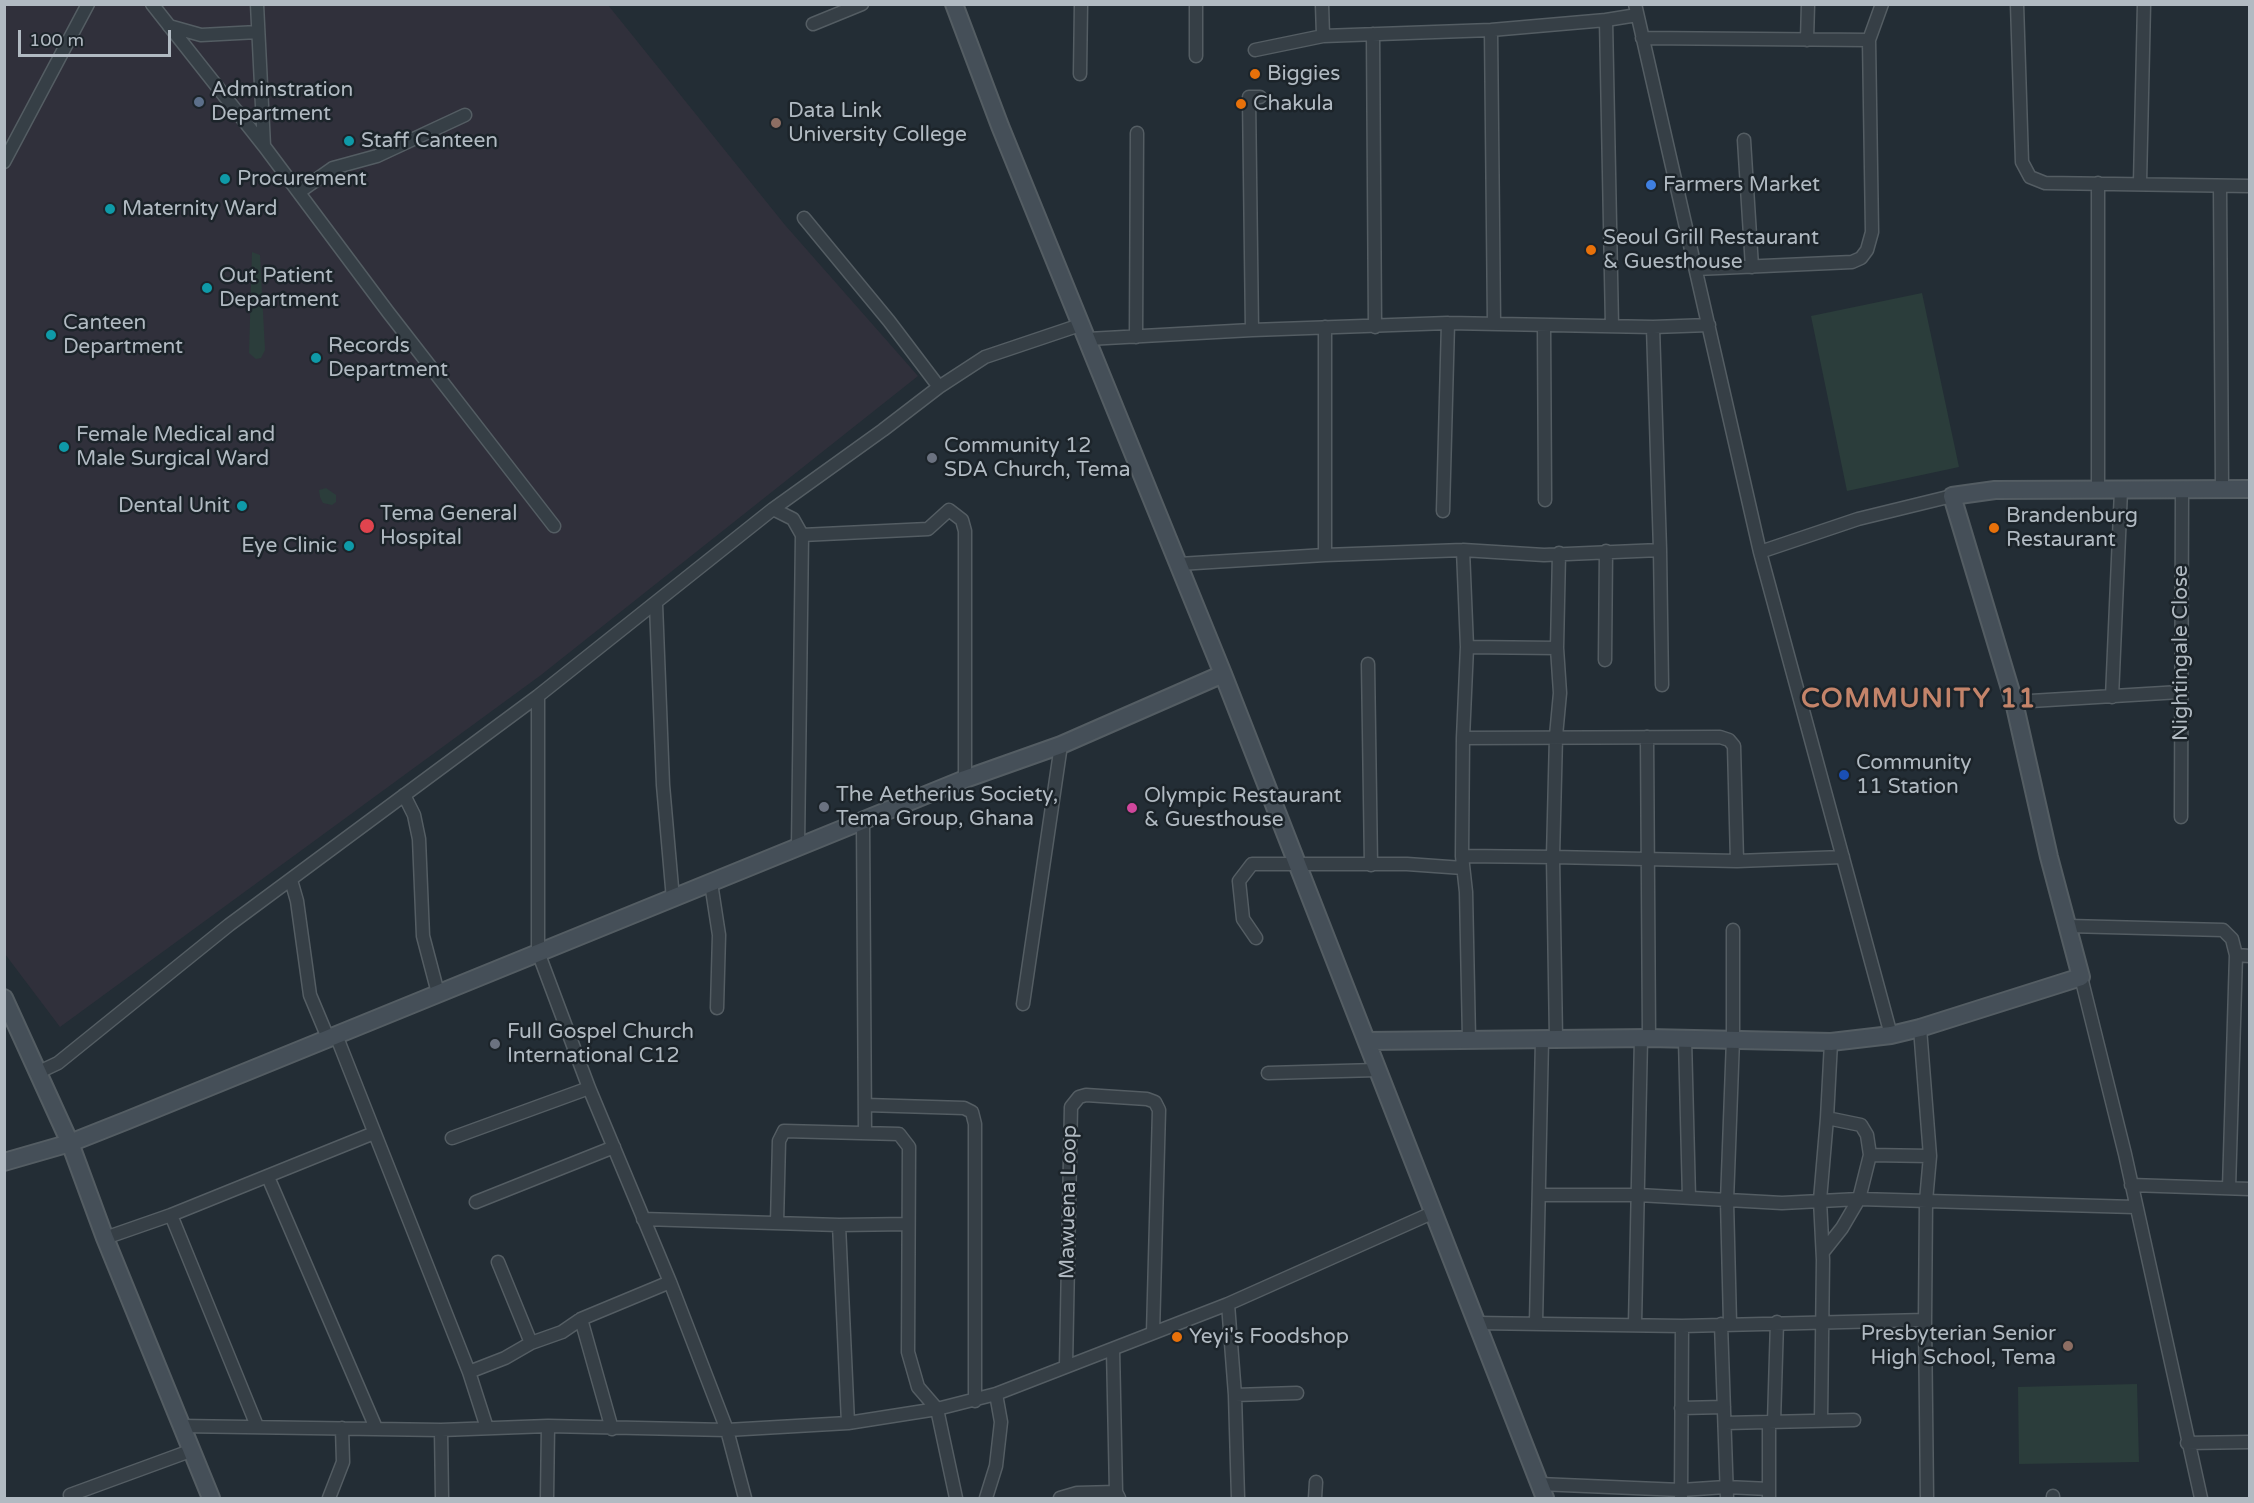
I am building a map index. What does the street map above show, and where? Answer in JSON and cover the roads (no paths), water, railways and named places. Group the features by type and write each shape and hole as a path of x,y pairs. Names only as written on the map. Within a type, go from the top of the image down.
{"street":[{"path":"4,162 88,4"},
{"path":"152,4 264,146 554,526"},
{"path":"257,4 264,146"},
{"path":"813,24 862,4"},
{"path":"954,4 1004,136 1223,674 1542,1491 1770,1494 1777,1322"},
{"path":"1080,74 1081,4"},
{"path":"1196,4 1196,56"},
{"path":"1322,4 1323,36"},
{"path":"1807,40 1808,4"},
{"path":"1696,269 1852,262 1861,258 1867,250 1872,232 1869,39 1882,4"},
{"path":"2017,4 2022,162 2030,177 2045,183 2250,186"},
{"path":"2140,183 2145,4"},
{"path":"1255,51 1323,36 1491,30 1606,20 1636,10 1760,552 1891,1035"},
{"path":"1606,20 1612,326"},
{"path":"169,26 201,35 258,32"},
{"path":"1491,30 1494,323"},
{"path":"1373,34 1375,327"},
{"path":"1642,38 1869,39"},
{"path":"1252,330 1249,97 1260,97"},
{"path":"299,192 333,168 377,156 465,116"},
{"path":"1136,337 1137,133"},
{"path":"1744,140 1752,267"},
{"path":"2098,183 2098,489"},
{"path":"2220,186 2222,488"},
{"path":"804,218 939,387"},
{"path":"1443,511 1448,323"},
{"path":"39,1072 73,1051 229,925 291,880 337,842 538,696 773,509 939,387 985,357 1084,332 1136,337 1448,323 1653,327 1709,325"},
{"path":"1544,326 1545,500"},
{"path":"1325,327 1325,555"},
{"path":"1653,327 1662,685"},
{"path":"1760,552 1858,519 1952,496 1995,490 2250,489"},
{"path":"2112,697 2121,490"},
{"name":"Nightingale Close","path":"2181,817 2182,490"},
{"path":"1952,496 2014,702 2049,857 2081,977 2131,1185 2134,1207 2201,1498"},
{"path":"773,509 793,519 802,535 798,847"},
{"path":"802,535 928,529 949,510 962,520 965,531 965,779"},
{"path":"1179,564 1325,555 1463,550 1559,553 1660,550"},
{"path":"1463,550 1467,647 1463,738 1463,862 1466,892 1469,1039"},
{"path":"1605,660 1606,551"},
{"path":"1536,1323 1540,1195 1549,1040 1556,736 1560,693 1557,648 1559,553"},
{"path":"656,604 663,785 673,899"},
{"path":"1467,647 1557,648"},
{"path":"1368,664 1371,865"},
{"path":"4,1162 70,1143 965,779 1061,745 1223,674"},
{"path":"2014,702 2180,692"},
{"path":"538,696 538,952 589,1088 670,1282 727,1430 745,1498"},
{"path":"1635,1324 1645,1038 1647,736"},
{"path":"1463,738 1720,736 1730,740 1734,746 1737,861"},
{"path":"1023,1004 1061,745"},
{"path":"404,795 414,815 419,838 422,926 438,993"},
{"path":"863,821 865,1132"},
{"path":"1256,938 1243,919 1239,881 1252,864 1371,865 1553,857 1737,861 1843,857"},
{"path":"291,880 297,902 309,995 332,1037 374,1133 469,1372 487,1428"},
{"path":"711,883 719,935 717,1008"},
{"path":"2068,926 2223,930 2232,939 2235,955 2229,1188"},
{"path":"1726,1493 1725,1324 1733,1040 1733,930"},
{"path":"2235,955 2250,956"},
{"path":"1367,1041 1645,1038 1831,1042 1891,1035 1920,1028 2081,977"},
{"path":"4,998 9,1017 39,1072 70,1143 105,1238 211,1498"},
{"path":"1920,1028 1930,1156 1926,1201 1927,1498"},
{"path":"1685,1039 1689,1198"},
{"path":"1821,1420 1823,1252 1821,1200 1831,1042"},
{"path":"1268,1073 1377,1070"},
{"path":"452,1138 589,1088"},
{"name":"Mawuena Loop","path":"1066,1366 1071,1107 1079,1097 1086,1095 1148,1099 1155,1102 1159,1110 1153,1333"},
{"path":"866,1105 964,1108 972,1112 975,1124 975,1401"},
{"path":"1823,1252 1842,1228 1859,1199 1870,1155 1868,1135 1860,1125 1827,1118"},
{"path":"777,1223 779,1141 784,1131 899,1134 909,1147 908,1352 918,1387 937,1409 956,1498"},
{"path":"105,1238 171,1215 374,1133"},
{"path":"476,1202 614,1147"},
{"path":"1870,1155 1930,1156"},
{"path":"268,1177 376,1428"},
{"path":"2131,1185 2250,1189"},
{"path":"1540,1195 1638,1195 1782,1203 1859,1199 2134,1207"},
{"path":"180,1426 441,1430 548,1426 727,1430 848,1423 937,1409 996,1394 1228,1304 1432,1213"},
{"path":"171,1215 257,1426"},
{"path":"643,1219 839,1225 908,1224"},
{"path":"839,1225 848,1423"},
{"path":"498,1262 531,1342"},
{"path":"469,1372 505,1358 531,1342 562,1332 581,1319 670,1282"},
{"path":"1228,1304 1235,1395 1238,1498"},
{"path":"581,1319 612,1429"},
{"path":"1476,1323 1682,1326 1925,1320"},
{"path":"1681,1494 1682,1326"},
{"path":"1060,1498 1077,1493 1118,1495 1113,1349"},
{"path":"1235,1395 1297,1393"},
{"path":"986,1498 996,1466 1001,1422 996,1394"},
{"path":"1681,1408 1724,1407"},
{"path":"1725,1423 1854,1419"},
{"path":"547,1498 548,1426"},
{"path":"329,1498 343,1462 342,1428"},
{"path":"441,1430 442,1498"},
{"path":"2187,1443 2250,1442"},
{"path":"70,1496 190,1451"},
{"path":"1315,1498 1316,1482"}],"place":[{"name":"Biggies","path":"1255,74"},
{"name":"Adminstration Department","path":"199,102"},
{"name":"Chakula","path":"1241,104"},
{"name":"Data Link University College","path":"776,123"},
{"name":"Staff Canteen","path":"349,141"},
{"name":"Procurement","path":"225,179"},
{"name":"Farmers Market","path":"1651,185"},
{"name":"Maternity Ward","path":"110,209"},
{"name":"Seoul Grill Restaurant & Guesthouse","path":"1591,250"},
{"name":"Out Patient Department","path":"207,288"},
{"name":"Canteen Department","path":"51,335"},
{"name":"Records Department","path":"316,358"},
{"name":"Female Medical and Male Surgical Ward","path":"64,447"},
{"name":"Community 12 SDA Church, Tema","path":"932,458"},
{"name":"Dental Unit","path":"242,506"},
{"name":"Tema General Hospital","path":"367,526"},
{"name":"Brandenburg Restaurant","path":"1994,528"},
{"name":"Eye Clinic","path":"349,546"},
{"name":"Community 11 Station","path":"1844,775"},
{"name":"The Aetherius Society, Tema Group, Ghana","path":"824,807"},
{"name":"Olympic Restaurant & Guesthouse","path":"1132,808"},
{"name":"Full Gospel Church International C12","path":"495,1044"},
{"name":"Yeyi's Foodshop","path":"1177,1337"},
{"name":"Presbyterian Senior High School, Tema","path":"2068,1346"}],"district":[{"name":"COMMUNITY 11","path":"1919,700"}]}
